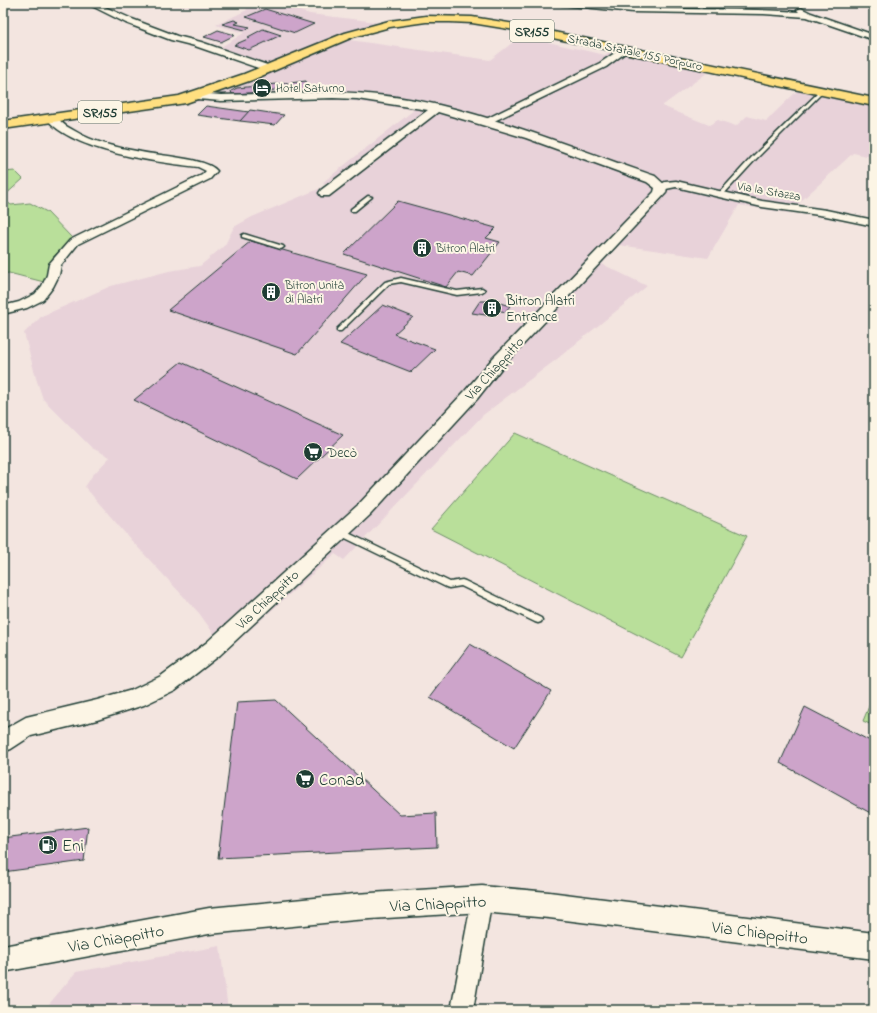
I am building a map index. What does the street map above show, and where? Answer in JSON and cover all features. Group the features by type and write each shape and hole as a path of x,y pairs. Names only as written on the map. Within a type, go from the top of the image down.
{"main road":[{"name":"Strada Statale 155 Porpuro","path":"3,125 181,100 197,96 270,69 349,35 389,24 426,19 472,20 874,102"}],"street":[{"path":"90,3 129,21 174,38 198,44 270,69"},
{"path":"562,3 633,10 757,12 808,15"},
{"path":"791,4 808,15 874,38"},
{"path":"484,122 603,65 625,50"},
{"path":"197,96 221,98 333,95 394,101 438,108 484,122 651,179 661,187"},
{"path":"325,193 438,108"},
{"path":"3,310 23,305 40,297 53,276 55,264 74,242 206,177 212,171 206,166 198,164 142,156 97,143 59,127 51,118"},
{"name":"Via la Stazza","path":"661,187 669,184 676,184 762,204 826,213 874,223"},
{"name":"Via Chiappitto","path":"3,742 26,727 97,710 136,698 168,683 213,649 364,510 471,395 509,351 660,193 661,187"},
{"path":"462,1010 482,899"},
{"name":"Via Chiappitto","path":"3,959 210,921 355,907 482,899 549,905 874,946"}],"lane":[{"path":"720,195 754,158 822,91"},
{"path":"353,210 370,197"},
{"path":"244,236 281,247"},
{"path":"339,330 387,283 401,280 457,293 482,290"},
{"path":"339,532 449,585 462,582 538,620"}],"shaded area":[{"path":"260,3 298,3 292,9 310,14 377,22 335,38 490,60 521,36 605,55 612,50 708,72 662,106 709,125 718,120 736,126 747,116 766,121 798,90 874,106 874,148 867,156 853,153 788,213 739,205 708,258 619,245 602,264 647,286 557,359 483,415 344,560 335,554 226,651 199,613 131,540 85,487 92,476 110,457 92,448 43,399 24,333 42,316 111,286 169,271 200,266 225,245 234,227 252,217 328,185 322,183 414,110 354,101 307,98 213,100 176,104 172,96 243,76 268,65 221,47 244,33 216,25 247,10 246,8"},
{"path":"220,946 228,1010 44,1010 76,972"}],"green space":[{"path":"15,171 23,179 3,197 3,172"},
{"path":"3,199 11,205 30,203 47,212 72,238 53,257 44,282 9,273 3,274"},
{"path":"515,433 747,536 681,657 431,529"},
{"path":"874,694 874,726 863,721"}],"building":[{"path":"265,9 314,24 295,33 246,17"},
{"path":"234,20 239,22 235,24 250,27 245,30 222,24"},
{"path":"263,29 281,35 249,50 234,45 250,38 248,37"},
{"path":"218,30 235,35 221,42 204,37"},
{"path":"306,81 308,90 291,92 290,83"},
{"name":"Hotel Saturno","path":"287,83 288,89 236,94 232,94 231,91 237,88"},
{"path":"206,106 249,112 240,121 197,115"},
{"path":"250,110 284,115 275,125 240,121"},
{"name":"Bitron Alatri","path":"398,201 496,228 486,238 500,242 473,276 458,272 446,287 344,254"},
{"name":"Bitron Unità di Alatri","path":"251,241 367,274 297,354 168,310"},
{"name":"Bitron Alatri Entrance","path":"480,301 493,301 510,306 505,312 498,310 492,316 472,313"},
{"path":"383,305 413,317 394,334 435,349 411,372 340,344"},
{"path":"181,362 343,435 297,479 134,400"},
{"path":"470,644 551,691 514,748 430,697"},
{"path":"276,700 400,815 436,813 437,847 218,858 237,702"},
{"path":"805,707 874,743 874,815 780,763"},
{"path":"88,827 84,861 3,872 3,838"}],"place":[{"name":"Hotel Saturno","path":"262,88"},
{"name":"Bitron Alatri","path":"422,248"},
{"name":"Bitron Unità di Alatri","path":"271,292"},
{"name":"Bitron Alatri Entrance","path":"492,308"},
{"name":"Decò","path":"313,452"},
{"name":"Conad","path":"305,779"},
{"name":"Eni","path":"48,845"}]}
